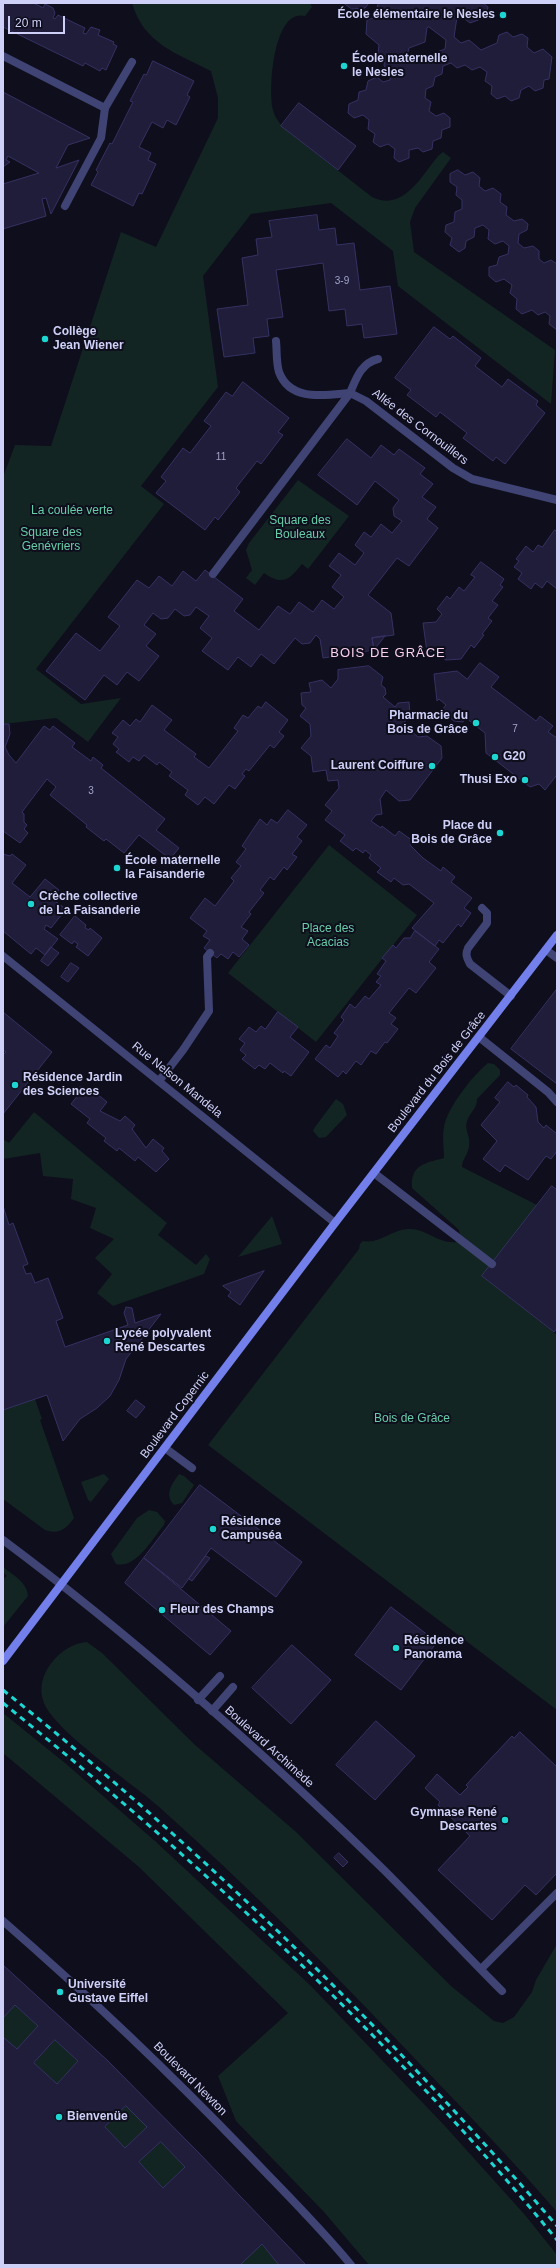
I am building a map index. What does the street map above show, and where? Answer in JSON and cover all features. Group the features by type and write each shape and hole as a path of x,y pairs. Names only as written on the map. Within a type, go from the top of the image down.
{"street":[{"path":"3,56 105,108"},
{"path":"65,206 101,138 105,108 132,62"},
{"path":"276,340 279,371 285,383 296,393 317,395 350,393"},
{"path":"213,574 350,393 361,370 372,360 378,359"},
{"name":"Allée des Cornouillers","path":"350,393 366,401 453,468 472,479 557,500"},
{"path":"482,908 487,913 487,923 468,948 467,958 470,964 511,996"},
{"name":"Boulevard du Bois de Grâce","path":"335,1223 557,936"},
{"path":"546,950 557,958"},
{"path":"159,1081 183,1050 209,1011 207,957 210,953"},
{"name":"Rue Nelson Mandela","path":"3,956 335,1223"},
{"path":"479,1037 548,1092 557,1102"},
{"path":"374,1173 492,1264"},
{"name":"Boulevard Copernic","path":"3,1661 335,1223"},
{"path":"165,1448 192,1468"},
{"name":"Boulevard Archimède","path":"3,1540 62,1584 212,1711 333,1822 502,1991"},
{"path":"198,1700 220,1676"},
{"path":"212,1711 233,1687"},
{"path":"481,1969 557,1893"},
{"name":"Boulevard Newton","path":"3,1921 61,1971 198,2102 305,2214 351,2265"}],"green space":[{"name":"La coulée verte","path":"132,3 310,3 312,7 305,16 294,17 286,24 279,37 272,69 271,86 273,110 278,121 286,130 372,197 383,200 393,200 410,190 443,152 451,158 415,208 410,222 414,252 555,350 551,404 398,286 393,251 331,203 251,214 203,276 218,387 141,486 164,504 36,669 81,704 121,698 88,742 56,718 3,724 3,477 15,445 51,446 121,232 156,247 218,118 218,98 211,71 163,46 153,38 137,17"},
{"name":"Square des Bouleaux","path":"298,480 349,516 308,569 302,564 293,574 281,580 264,573 255,585 246,578 252,570 246,550 249,543"},
{"name":"Place des Acacias","path":"329,845 417,915 316,1042 228,973"},
{"name":"Bois de Grâce","path":"488,1063 494,1064 500,1070 500,1075 477,1099 475,1108 467,1121 466,1127 469,1143 462,1167 537,1205 482,1276 557,1335 557,1710 208,1445 359,1249 360,1244 363,1241 376,1240 404,1229 422,1231 439,1239 451,1242 457,1242 460,1238 459,1230 412,1188 412,1180 413,1174 420,1166 444,1158 443,1131 446,1119 455,1102 468,1084"},
{"path":"336,1099 343,1104 347,1115 326,1137 319,1138 313,1131"},
{"path":"34,1112 167,1223 158,1235 196,1265 206,1254 210,1259 204,1274 113,1306 97,1293 112,1274 95,1258 114,1239 90,1228 96,1208 71,1199 73,1179 43,1176 40,1153 3,1159 3,1139 9,1143"},
{"path":"272,1216 282,1244 238,1257"},
{"path":"35,1399 42,1419 40,1420 74,1518 65,1528 54,1532 45,1530 3,1499 3,1410"},
{"path":"104,1474 109,1479 91,1502 88,1500 81,1482"},
{"path":"179,1474 184,1476 194,1485 182,1503 174,1505 171,1501 169,1493"},
{"path":"149,1510 157,1512 165,1521 164,1525 137,1558 123,1564 116,1564 111,1554 137,1518"},
{"path":"3,1567 22,1583 28,1596 3,1627 3,1579 7,1576 3,1572"},
{"path":"87,1642 102,1653 194,1744 295,1831 451,1986 494,2021 503,2023 514,2017 532,1992 536,1980 557,1944 557,2212 472,2118 356,1997 291,1932 158,1806 78,1742 51,1715 44,1703 42,1693 42,1682 46,1672 51,1663 67,1649 77,1644"},
{"path":"3,1713 65,1763 155,1841 310,1985 444,2125 525,2215 557,2255 557,2265 369,2265 324,2212 236,2121 218,2076 288,2013 139,1867 3,1753"},
{"path":"15,2005 38,2026 17,2049 3,2037 3,2018"},
{"path":"55,2040 78,2061 57,2084 34,2063"},
{"path":"126,2106 147,2127 125,2148 105,2127"},
{"path":"161,2142 185,2167 163,2188 139,2162"},
{"path":"262,2244 279,2265 239,2264"}],"building":[{"path":"3,3 34,3 43,8 45,4 53,8 55,13 53,18 55,19 58,15 85,28 83,33 86,34 91,27 100,30 98,35 114,42 113,44 117,46 106,70 102,68 100,71 85,63 83,66 3,27"},
{"path":"344,3 369,3 365,8 352,9"},
{"path":"483,3 488,7 486,17 470,23 461,16 457,17 454,37 461,43 469,40 481,50 497,43 499,35 507,32 513,37 522,34 528,38 527,47 534,53 543,49 552,57 549,79 544,80 543,88 535,91 529,86 521,90 519,98 511,101 505,96 497,99 491,94 492,86 485,81 487,72 480,67 472,70 465,65 457,68 451,63 443,66 442,74 435,77 433,86 426,89 425,98 431,102 429,111 436,116 444,113 450,118 450,127 442,130 441,138 433,141 432,149 423,152 418,148 409,150 409,158 399,162 394,158 395,149 388,144 380,147 373,142 375,134 368,129 369,120 363,115 354,118 348,113 349,104 358,100 359,92 366,90 368,81 377,77 383,82 390,80 391,72 384,66 385,58 378,53 379,45 366,34 367,20 380,15 376,12 378,4","holes":["429,27 446,40 445,49 437,52 436,60 429,64 422,58 414,61 407,56 409,48 425,42 427,28"]},
{"path":"153,61 194,81 187,95 190,97 176,125 167,120 163,128 152,122 139,147 151,153 148,160 156,164 142,194 139,193 133,206 91,185 98,172 96,170 110,143 112,144 133,102 130,101 144,74 146,75"},
{"path":"3,92 90,138 68,145 56,168 79,160 51,214 46,198 42,199 46,216 3,229 3,184 39,173 8,156 6,160 10,162 3,167"},
{"path":"299,103 356,146 338,170 281,126"},
{"path":"458,170 465,175 473,172 480,178 479,186 485,191 493,188 501,194 500,202 507,207 506,215 514,221 522,219 528,224 527,230 519,234 518,243 524,248 533,246 539,251 539,259 544,263 551,260 557,264 557,330 549,324 550,316 545,312 538,315 532,310 522,314 516,309 517,299 510,293 512,285 504,279 496,282 489,276 489,267 497,265 499,257 508,254 509,246 503,241 495,244 488,239 489,230 483,225 475,228 474,237 466,241 465,248 459,252 450,245 452,238 445,232 446,225 454,222 455,212 462,209 462,200 456,195 457,187 450,182 450,174"},
{"path":"317,215 319,230 335,228 337,245 354,243 360,290 390,286 397,334 364,338 362,324 347,326 345,309 329,311 323,263 276,270 283,317 267,319 269,336 253,338 255,353 224,357 217,309 248,305 242,258 258,255 256,239 272,237 269,221"},
{"path":"434,327 450,339 453,336 481,358 475,366 502,387 508,379 538,401 536,405 545,413 505,464 496,457 493,461 463,438 467,433 440,412 436,417 407,395 411,390 395,378"},
{"path":"243,382 289,418 278,432 283,435 261,464 257,461 236,488 240,492 218,520 215,517 205,530 156,493 166,481 161,477 183,448 190,453 211,426 204,421 226,392 232,396"},
{"path":"347,439 371,458 381,445 394,455 399,449 425,468 420,474 433,484 422,497 436,507 427,519 438,528 409,566 397,558 368,595 391,613 394,635 372,638 374,650 323,658 320,639 316,635 310,643 302,644 295,638 274,664 261,654 251,667 238,657 228,670 202,651 212,638 200,628 209,616 196,607 190,615 184,616 175,609 168,618 161,619 153,613 144,625 156,634 146,646 159,656 139,681 127,672 117,685 104,675 85,700 46,671 76,633 100,651 120,626 108,617 137,580 149,588 159,576 172,586 183,571 196,581 205,570 243,599 234,611 259,630 278,606 290,614 299,602 313,612 322,600 334,609 344,597 332,587 341,575 329,566 339,553 355,565 364,553 355,545 364,532 371,537 381,524 392,533 402,521 394,516 393,508 399,500 375,481 357,505 318,475"},
{"path":"555,530 557,532 557,589 547,581 542,588 535,583 531,589 518,579 522,573 514,567 519,561 516,559 526,546 533,552 538,545 542,547"},
{"path":"481,562 504,579 500,585 503,587 492,601 498,605 488,618 492,621 482,634 484,635 474,648 471,645 461,659 446,660 441,657 445,653 437,647 434,651 427,652 423,623 436,622 442,614 437,609 447,596 450,599 459,587 464,591 475,577 471,575"},
{"path":"385,636 374,650 372,638"},
{"path":"480,663 499,677 491,687 536,721 540,716 553,726 548,732 557,738 557,777 556,776 545,790 539,784 530,787 486,753 485,733 466,718 463,722 454,721 441,711 446,705 439,699 437,701 434,674 457,671 467,679"},
{"path":"369,666 383,677 381,685 385,688 386,694 383,697 395,707 398,703 409,702 410,715 403,724 418,737 427,736 441,746 442,758 410,800 399,801 386,790 380,799 382,814 376,815 371,821 381,828 382,826 395,836 399,831 413,841 410,845 423,858 441,871 443,867 455,877 451,882 472,898 464,908 471,913 461,927 458,924 443,943 439,940 435,946 412,928 434,903 409,884 403,885 394,878 391,882 377,872 381,868 369,858 371,855 365,850 363,853 356,848 353,851 340,841 345,835 325,820 332,811 325,805 339,788 338,780 328,781 326,770 313,772 311,756 301,748 311,736 310,724 300,716 306,708 302,705 301,693 311,692 309,683 322,680 331,688 338,679 338,670"},
{"path":"266,702 288,720 279,732 284,736 274,748 270,745 249,771 246,769 242,774 245,776 235,789 229,785 214,804 205,797 198,805 185,795 188,790 169,776 172,772 159,762 157,765 144,755 139,761 133,757 129,762 116,752 119,749 113,744 118,737 112,733 123,720 130,726 136,719 140,722 152,705 172,720 164,730 196,754 194,757 209,768 238,731 234,728 243,715 248,718 258,706 261,708"},
{"path":"3,724 9,724 10,734 5,747 9,755 16,763 44,726 50,730 53,726 75,743 72,747 91,761 93,757 103,765 101,768 165,819 156,830 179,848 170,859 139,835 124,853 106,839 104,841 86,827 87,825 50,795 56,787 47,779 22,812 24,814 24,822 27,825 24,829 28,833 20,843 3,831"},
{"path":"288,810 307,825 297,837 302,841 292,854 297,857 287,870 284,867 274,880 270,877 260,890 264,893 249,912 251,914 241,927 248,931 242,939 249,945 239,957 233,952 228,959 221,954 217,958 204,948 210,940 203,936 207,931 190,918 205,898 215,906 234,881 231,878 241,866 236,862 246,849 242,846 260,819 267,825 271,819 277,823"},
{"name":"Crèche collective de La Faisanderie","path":"3,854 10,856 12,854 26,865 12,883 30,897 45,879 59,890 52,899 66,909 51,928 46,925 44,929 58,939 45,955 36,948 31,954 3,931"},
{"path":"75,916 86,925 85,928 89,930 90,928 102,938 88,956 76,947 78,944 74,941 72,944 60,935"},
{"path":"415,931 439,949 429,962 436,968 416,993 409,988 389,1013 396,1018 391,1024 398,1029 387,1043 385,1042 376,1054 371,1051 361,1065 356,1061 346,1074 343,1071 338,1077 315,1059 326,1045 330,1048 338,1036 334,1033 344,1020 341,1017 350,1004 355,1008 365,996 369,999 381,985 376,982 381,976 377,974 386,961 382,958 393,945 396,948 404,938 410,938"},
{"path":"51,947 59,953 48,966 41,961"},
{"path":"71,963 79,968 68,982 61,977"},
{"path":"557,989 557,1084 511,1049"},
{"name":"Résidence Jardin des Sciences","path":"3,1012 52,1052 3,1114 3,1055 6,1052 3,1050"},
{"path":"278,1012 298,1027 290,1037 309,1052 291,1076 284,1071 283,1073 270,1063 265,1069 259,1065 255,1069 242,1059 246,1055 240,1050 245,1043 239,1039 249,1027 256,1032 261,1026 265,1029"},
{"path":"508,1082 514,1087 516,1085 528,1095 527,1097 536,1107 538,1122 544,1128 546,1125 557,1134 557,1151 551,1159 546,1156 528,1180 505,1165 500,1172 483,1159 497,1141 481,1125 500,1102 495,1098"},
{"path":"83,1087 95,1096 97,1094 107,1102 100,1111 120,1121 125,1116 135,1125 132,1129 146,1148 153,1139 164,1148 162,1151 169,1159 156,1172 138,1157 135,1161 119,1148 117,1151 104,1141 106,1138 87,1123 90,1119 71,1104 78,1095 77,1088"},
{"path":"552,1186 557,1190 557,1328 554,1332 482,1276"},
{"path":"3,1206 9,1225 13,1223 28,1264 23,1266 26,1274 31,1273 35,1283 48,1278 63,1318 56,1321 65,1347 128,1325 124,1313 126,1307 132,1308 135,1323 161,1314 126,1359 119,1380 110,1396 97,1408 80,1419 63,1441 47,1395 3,1410"},
{"path":"264,1271 240,1305 228,1296 231,1292 223,1286"},
{"path":"136,1400 145,1407 136,1418 127,1411"},
{"name":"Résidence Campuséa","path":"200,1485 302,1562 276,1597 211,1548 182,1588 144,1558"},
{"path":"206,1556 210,1558 192,1581 189,1579"},
{"path":"144,1558 231,1631 210,1655 125,1583"},
{"name":"Résidence Panorama","path":"391,1607 437,1642 401,1690 355,1655"},
{"path":"292,1645 331,1680 291,1724 252,1688"},
{"path":"376,1721 415,1756 375,1800 336,1765"},
{"name":"Gymnase René Descartes","path":"520,1732 557,1767 557,1873 536,1895 525,1885 492,1920 438,1870 470,1836 438,1805 440,1802 425,1788 437,1774 460,1795 468,1787 466,1785 512,1736 514,1738"},
{"path":"339,1853 348,1862 343,1867 334,1858"},
{"name":"Bienvenüe","path":"3,1965 107,2060 306,2265 279,2265 262,2244 240,2265 3,2265 3,2037 17,2049 38,2026 15,2005 3,2018","holes":["55,2040 78,2061 57,2084 34,2063","126,2106 147,2127 125,2148 105,2127","161,2142 185,2167 163,2188 139,2162"]}],"railway":[{"path":"3,1690 78,1751 151,1814 292,1945 361,2013 428,2083 557,2226"},
{"path":"3,1703 78,1764 151,1827 294,1958 363,2025 430,2095 495,2166 557,2240"}],"place":[{"name":"École élémentaire le Nesles","path":"503,15"},
{"name":"École maternelle le Nesles","path":"344,66"},
{"name":"Collège Jean Wiener","path":"45,339"},
{"name":"Pharmacie du Bois de Grâce","path":"476,723"},
{"name":"G20","path":"495,757"},
{"name":"Laurent Coiffure","path":"432,766"},
{"name":"Thusi Exo","path":"525,780"},
{"name":"Place du Bois de Grâce","path":"500,833"},
{"name":"École maternelle la Faisanderie","path":"117,868"},
{"name":"Crèche collective de La Faisanderie","path":"31,904"},
{"name":"Résidence Jardin des Sciences","path":"15,1085"},
{"name":"Lycée polyvalent René Descartes","path":"107,1341"},
{"name":"Résidence Campuséa","path":"213,1529"},
{"name":"Fleur des Champs","path":"162,1610"},
{"name":"Résidence Panorama","path":"396,1648"},
{"name":"Gymnase René Descartes","path":"505,1820"},
{"name":"Université Gustave Eiffel","path":"60,1992"},
{"name":"Bienvenüe","path":"59,2117"}],"district":[{"name":"BOIS DE GRÂCE","path":"388,653"}],"park label":[{"name":"Square des Genévriers","path":"51,540"}]}
